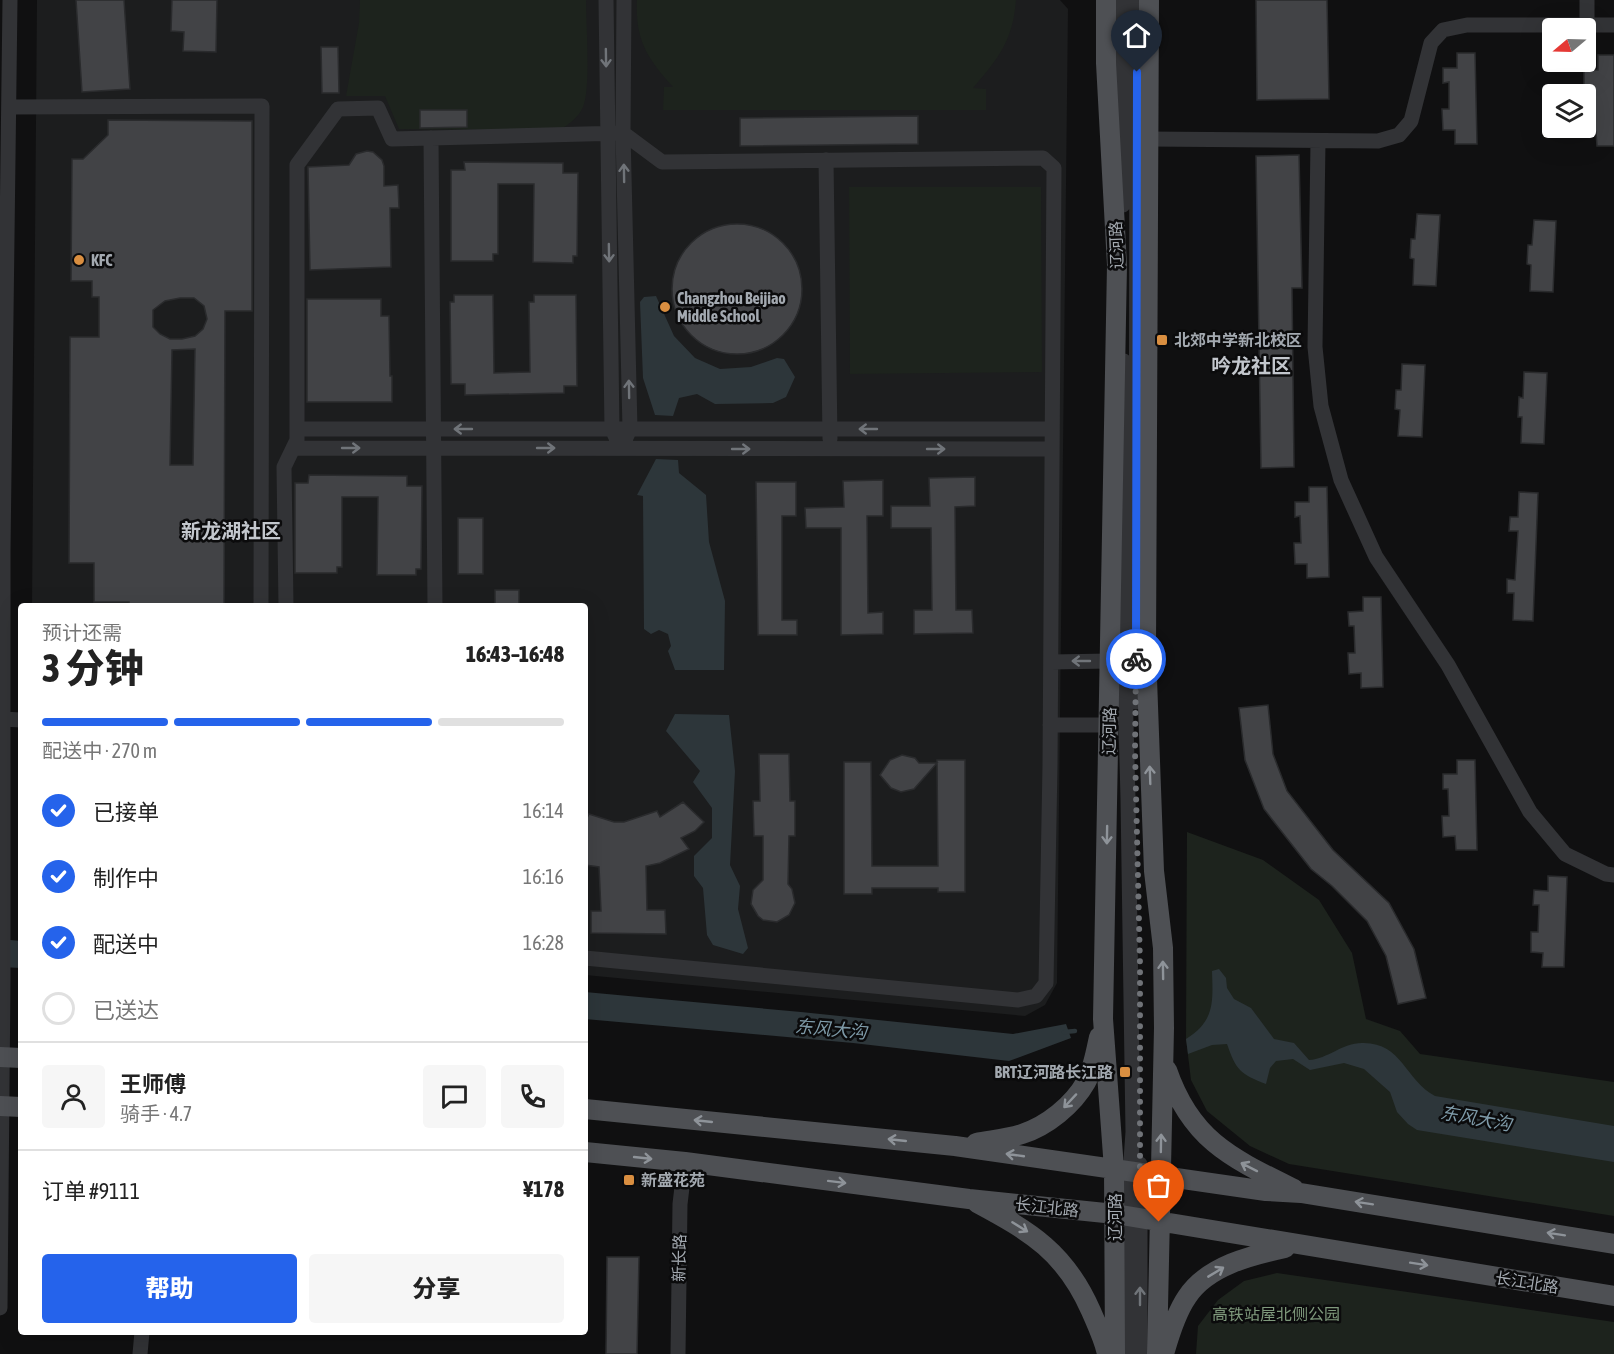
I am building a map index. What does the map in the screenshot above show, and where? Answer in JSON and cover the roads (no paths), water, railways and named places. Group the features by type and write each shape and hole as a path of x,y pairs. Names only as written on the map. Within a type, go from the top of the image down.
{"main road":[{"name":"辽河路","path":"1106,0 1106,63 1117,266 1109,725 1100,1051 1128,1171 1157,1354"},
{"name":"辽河路","path":"1107,1351 1135,1218 1160,1176 1164,1058 1162,948 1154,871 1146,651 1149,0"},
{"path":"955,1146 1022,1134 1041,1125 1062,1110 1081,1089 1100,1051"},
{"path":"1164,1058 1172,1084 1182,1105 1204,1134 1223,1152 1301,1192"},
{"path":"588,1109 955,1146 1266,1191 1301,1192 1614,1244"},
{"name":"长江北路","path":"588,1152 685,1162 1135,1218 1614,1296"},
{"path":"969,1199 1016,1224 1039,1239 1053,1252 1070,1273 1088,1304 1107,1351"},
{"path":"1164,1354 1187,1296 1200,1283 1230,1264 1257,1253 1299,1245"},
{"path":"1180,1354 1176,1326 1182,1307"}],"street":[{"path":"0,1308 8,1107 8,1057 3,979 2,551 10,0"},
{"path":"606,0 612,429 621,448"},
{"path":"621,448 630,429 623,134 624,0"},
{"path":"1122,0 1126,491 1124,648 1136,1022"},
{"path":"1137,0 1136,1055 1128,1171 1135,1218 1140,1354"},
{"path":"1587,0 1587,18"},
{"path":"1148,139 1318,142 1378,141 1399,135 1411,121 1431,43 1443,30 1467,25 1542,25"},
{"path":"1596,25 1614,25"},
{"path":"9,107 262,106 261,603"},
{"path":"286,603 284,467 297,440 297,165 338,109 378,108 392,138 623,134 662,162 1043,159 1054,168 1051,662 1046,983 1036,996 1018,1000 588,958"},
{"path":"431,138 435,603"},
{"path":"1318,142 1315,347 1321,406 1341,480 1376,557 1448,665 1530,812 1565,854 1606,874 1614,875"},
{"path":"826,160 830,449"},
{"path":"297,429 1053,429"},
{"path":"293,448 1052,449"},
{"path":"1051,662 1110,661"},
{"path":"3,719 18,720"},
{"path":"1050,725 1109,725"},
{"name":"新长路","path":"678,1354 680,1204 685,1162"},
{"path":"1126,1354 1135,1218"},
{"path":"140,1354 141,1335"}],"water":[{"path":"656,296 674,336 695,358 720,369 751,367 777,358 784,359 795,377 786,397 773,403 715,404 697,394 679,398 673,416 655,415 643,378 640,302 644,297"},
{"path":"656,459 678,460 679,473 706,495 709,542 725,601 724,670 675,670 668,651 671,646 668,634 659,630 651,634 644,629 643,496 637,495"},
{"path":"675,714 729,715 735,771 730,865 740,886 738,909 748,948 743,954 713,945 707,935 703,888 694,876 694,856 712,838 712,808 693,782 700,771 666,731"},
{"path":"0,939 18,941 18,968 0,967"},
{"path":"1219,969 1226,978 1227,988 1234,999 1251,1008 1274,1039 1294,1043 1309,1060 1355,1044 1375,1044 1395,1055 1417,1081 1435,1096 1614,1126 1614,1162 1417,1130 1397,1112 1390,1092 1364,1069 1344,1063 1310,1070 1293,1059 1276,1061 1270,1068 1266,1084 1240,1070 1227,1044 1212,1045 1188,1054 1186,1039 1207,1018 1212,1001 1212,971"},
{"path":"588,992 1013,1034 1066,1024 1071,1038 1009,1061 853,1043 588,1019"}],"waterway":[{"name":"东风大沟","path":"1064,1032 1075,1031"}],"place":[{"name":"KFC","path":"79,260"},
{"name":"Changzhou Beijiao Middle School","path":"665,307"},
{"name":"北郊中学新北校区","path":"1162,340"},
{"name":"BRT辽河路长江路","path":"1125,1072"},
{"name":"新盛花苑","path":"629,1180"}],"district":[{"name":"吟龙社区","path":"1251,365"},
{"name":"新龙湖社区","path":"231,530"}],"park label":[{"name":"高铁站屋北侧公园","path":"1276,1314"}]}
